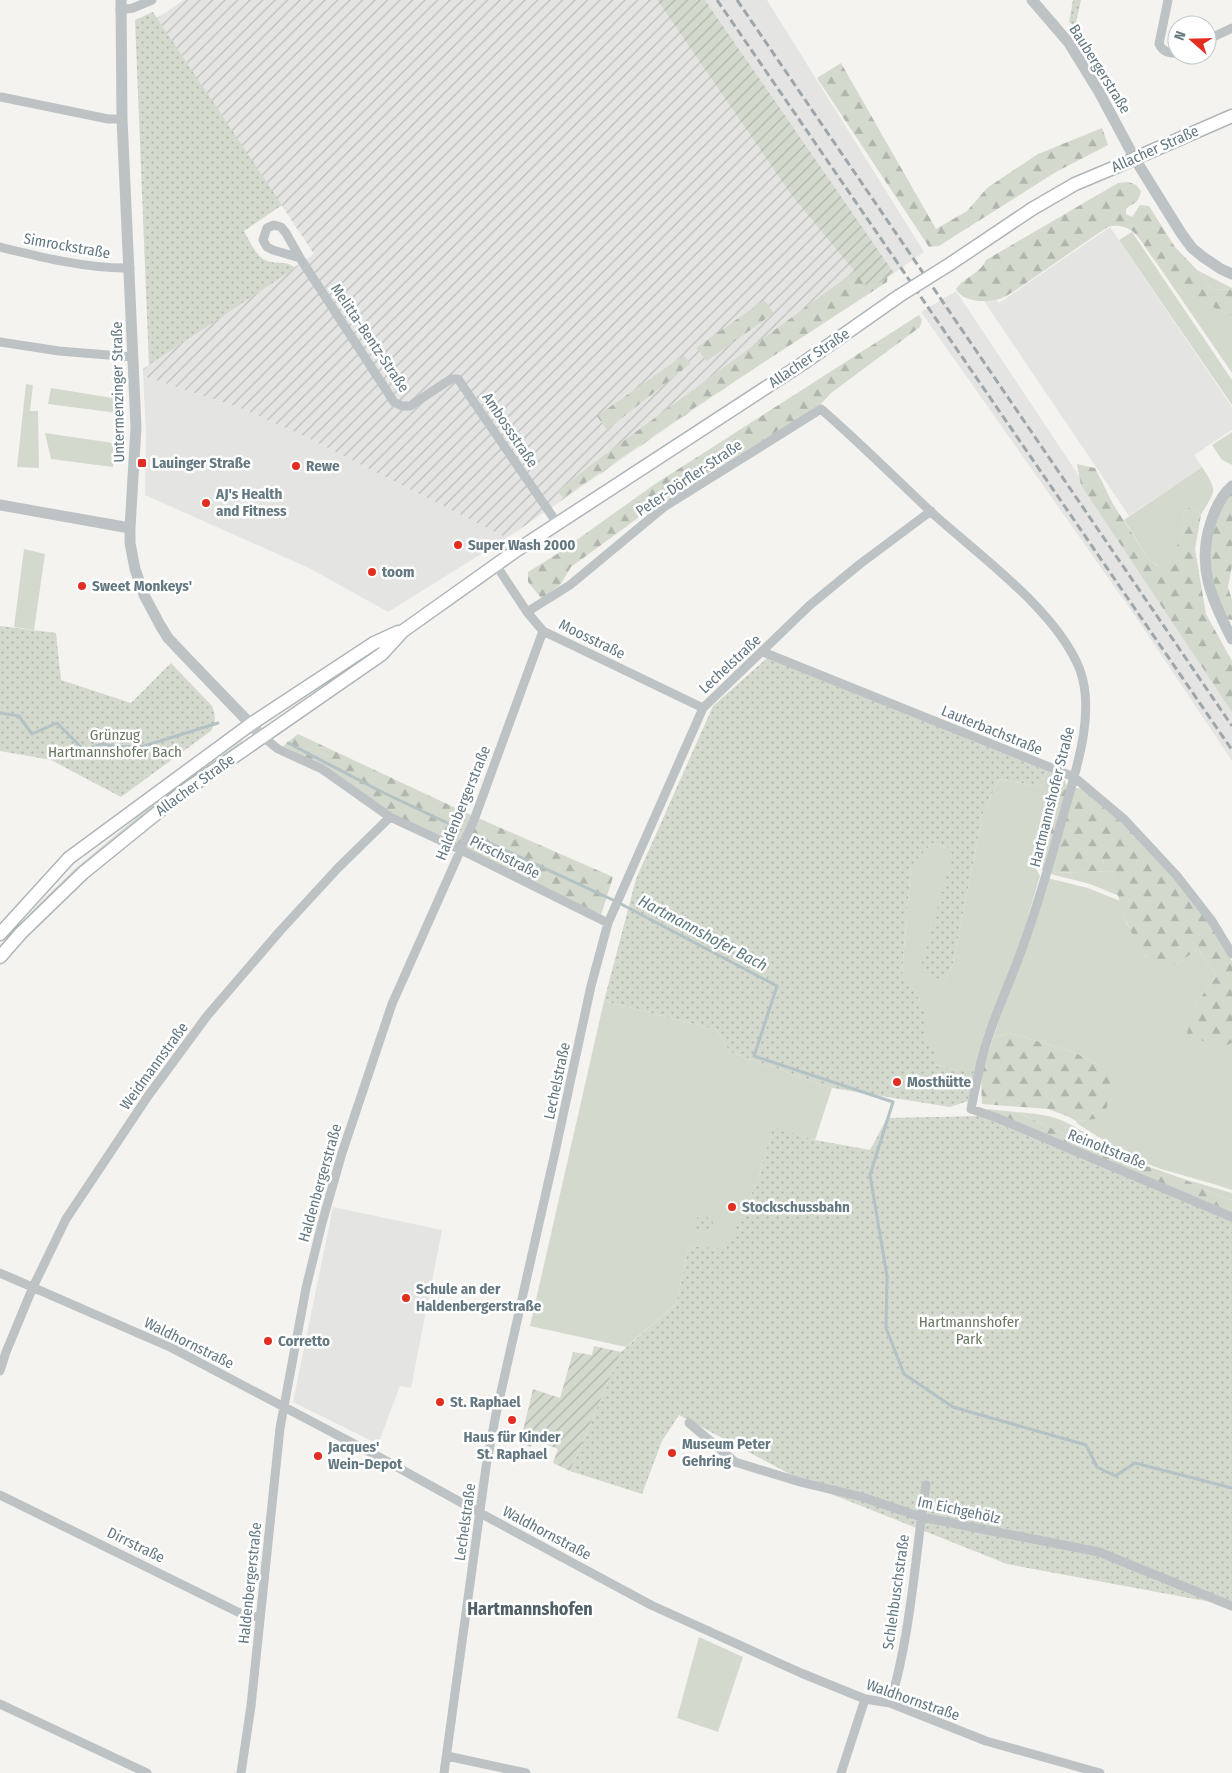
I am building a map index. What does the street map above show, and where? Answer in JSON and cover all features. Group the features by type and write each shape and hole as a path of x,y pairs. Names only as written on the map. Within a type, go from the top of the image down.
{"main road":[{"name":"Allacher Straße","path":"0,934 69,858 251,724 374,643 403,630 557,523 802,364 899,296 1032,208 1075,184 1232,116"},
{"name":"Allacher Straße","path":"0,957 22,933 91,867 183,792 382,654 403,630"}],"street":[{"path":"120,5 133,8 152,0"},
{"name":"Baubergerstraße","path":"1032,0 1069,43 1098,90 1135,159 1180,233 1192,248 1221,269 1232,274"},
{"path":"1167,52 1162,50 1159,44 1168,0"},
{"name":"Untermenzinger Straße","path":"120,5 122,120 130,268 136,439 130,528 133,562 144,594 168,638 263,737"},
{"path":"1217,35 1232,28"},
{"path":"0,97 108,119 122,120"},
{"name":"Simrockstraße","path":"0,247 112,268 130,268"},
{"name":"Melitta-Bentz-Straße","path":"300,258 394,402 402,406 410,406 430,394"},
{"path":"0,342 59,351 133,357"},
{"name":"Ambossstraße","path":"430,394 451,379 454,378 461,382 557,523"},
{"name":"Hartmannshofer Straße","path":"821,409 931,511 994,566 1034,605 1054,627 1070,652 1080,670 1086,693 1086,718 1074,777 1034,914 989,1034 978,1073 971,1109"},
{"name":"Peter-Dörfler-Straße","path":"527,612 570,585 664,508 821,409"},
{"path":"1232,486 1220,501 1214,514 1205,548 1205,567 1209,587 1217,610 1232,639"},
{"path":"0,505 130,528"},
{"name":"Lechelstraße","path":"444,1773 486,1467 496,1414 591,986 608,923 703,708 810,605 860,564 931,511"},
{"name":"Moosstraße","path":"496,565 527,612 543,631 703,708"},
{"name":"Haldenbergerstraße","path":"241,1773 251,1706 284,1406 306,1288 322,1223 342,1152 392,1004 474,820 543,631"},
{"name":"Lauterbachstraße","path":"763,652 1074,777 1125,820 1177,876 1212,921 1232,954"},
{"name":"Pirschstraße","path":"263,737 278,749 322,769 390,818 461,850 608,923"},
{"name":"Weidmannstraße","path":"0,1370 33,1287 66,1220 148,1096 207,1016 280,931 337,869 390,818"},
{"name":"Reinoltstraße","path":"971,1109 1004,1121 1232,1217"},
{"name":"Waldhornstraße","path":"0,1272 172,1348 284,1406 652,1605 802,1673 865,1699 890,1703 986,1741 1100,1773"},
{"name":"Im Eichgehölz","path":"689,1423 735,1462 800,1482 862,1497 921,1517 1099,1552 1232,1606"},
{"name":"Schlehbuschstraße","path":"890,1703 896,1682 908,1614 926,1484"},
{"name":"Dirrstraße","path":"0,1495 248,1617 260,1616"},
{"path":"841,1773 865,1699"},
{"path":"0,1704 147,1773"},
{"path":"447,1756 526,1773"}],"shaded area":[{"path":"184,0 657,0 792,196 869,289 507,538 306,437 238,407 143,376 143,369 314,254 157,18"},
{"path":"705,0 767,0 924,252 894,273"},
{"path":"1110,227 1232,407 1232,430 1194,455 1202,467 1129,516 984,301 993,294 999,303"},
{"path":"956,291 1232,706 1232,761 1140,623 921,312"},
{"path":"143,376 238,407 306,437 507,538 388,612 311,569 145,495 146,433"},
{"path":"333,1207 442,1230 411,1388 400,1386 378,1444 293,1402"}],"green space":[{"path":"657,0 705,0 894,273 869,289 792,196"},
{"path":"1073,0 1081,0 1075,27 1069,22"},
{"path":"153,12 282,205 244,231 250,243 265,260 289,264 295,268 149,365 135,20"},
{"path":"841,63 936,229 967,211 987,188 1038,154 1102,128 1108,145 1056,172 939,246 929,247 817,78"},
{"path":"1129,182 1136,185 1141,191 1137,201 1126,209 1126,214 1132,217 1140,205 1149,206 1175,247 1202,275 1209,287 1218,290 1232,289 1232,316 1201,300 1173,279 1156,262 1136,234 1129,229 1119,226 1106,228 1013,292 1001,298 988,301 969,299 963,297 956,289 980,269 986,260 1118,183"},
{"path":"1132,232 1232,380 1232,405 1119,240"},
{"path":"1156,262 1192,293 1232,316 1232,373"},
{"path":"1197,270 1232,289 1218,290 1209,287"},
{"path":"855,271 888,272 887,282 694,408 563,498 558,491 592,464"},
{"path":"764,300 774,313 707,361 696,348"},
{"path":"919,315 922,320 920,327 831,393 820,405 653,507 571,567 560,585 542,599 528,582 528,572 557,554 655,484"},
{"path":"684,355 690,364 607,430 597,416"},
{"path":"26,384 33,385 30,411 38,411 39,468 17,467"},
{"path":"51,388 119,399 117,413 48,404"},
{"path":"1232,432 1232,465 1222,460 1212,445"},
{"path":"45,433 113,443 113,467 51,459"},
{"path":"1077,464 1095,468 1113,504 1150,561 1158,566 1175,549 1181,537 1183,513 1188,508 1197,510 1201,515 1195,549 1206,614 1232,661 1232,712 1081,485"},
{"path":"1202,467 1213,487 1212,496 1201,515 1197,510 1188,508 1183,513 1181,537 1171,555 1159,566 1150,561 1124,520"},
{"path":"1232,492 1232,566 1228,587 1232,600 1232,620 1227,619 1213,589 1209,571 1211,538 1219,511"},
{"path":"24,549 45,554 34,630 14,627"},
{"name":"Grünzug Hartmannshofer Bach","path":"0,626 56,633 61,680 131,703 171,663 212,706 215,719 213,728 121,797 51,760 0,751"},
{"path":"767,658 1047,771 1040,787 999,779 983,813 952,967 944,980 924,974 922,963 952,856 950,848 932,843 911,866 902,972 924,1007 924,1039 935,1047 934,1064 959,1071 974,1071 968,1101 950,1107 832,1088 730,1052 717,1030 604,1001 636,879 713,706"},
{"path":"298,734 462,811 613,877 601,915 390,814 322,765 283,746"},
{"path":"242,741 244,742 159,803 152,813 0,954 0,946 76,868 157,801"},
{"path":"1047,771 1064,779 1067,786 1061,786 1035,867 1040,876 1020,944 984,1036 974,1071 959,1071 934,1064 924,1039 924,1007 902,973 911,865 932,843 950,848 952,856 944,980 952,967 983,813 999,779 1040,787"},
{"path":"1061,785 1082,789 1122,823 1174,879 1209,923 1232,961 1232,1043 1227,1045 1186,1038 1194,1006 1217,976 1198,949 1172,967 1157,968 1147,958 1133,936 1127,923 1111,871 1051,873 1035,867 1043,824"},
{"path":"1111,871 1119,896 1090,884 1051,874 1051,873"},
{"path":"1047,878 1088,888 1120,901 1127,924 1146,957 1172,967 1198,949 1217,976 1194,1006 1227,1045 1232,1043 1232,1190 1150,1165 1118,1149 1078,1124 1076,1121 1098,1119 1106,1069 1076,1053 1010,1033 993,1038"},
{"path":"604,1001 717,1030 730,1052 832,1088 815,1140 773,1128 758,1180 726,1250 689,1246 676,1304 626,1347 530,1326"},
{"path":"1010,1033 1076,1053 1106,1069 1111,1078 1107,1107 1098,1119 1076,1121 1048,1109 982,1104 981,1077 993,1038"},
{"path":"987,1109 1016,1112 1086,1142 1094,1139 1109,1149 1138,1163 1184,1179 1205,1190 1232,1200 1232,1212 987,1112"},
{"path":"1016,1112 1049,1116 1074,1126 1094,1139 1087,1142"},
{"name":"Hartmannshofer Park","path":"980,1116 1232,1221 1232,1606 1007,1564 816,1488 679,1415 662,1441 642,1494 570,1471 621,1352 676,1304 689,1246 726,1249 758,1180 773,1127 815,1140 870,1150 887,1118"},
{"path":"1184,1179 1232,1193 1232,1200 1205,1190"},
{"path":"706,1216 713,1222 710,1231 703,1230 701,1232 692,1229 695,1218"},
{"path":"594,1346 621,1352 570,1471 553,1463 558,1449 534,1439 531,1447 519,1442 533,1389 560,1398 573,1352 592,1355"},
{"path":"699,1637 743,1657 718,1732 677,1718"}],"waterway":[{"name":"Hartmannshofer Bach","path":"0,713 19,716 32,734 57,723 84,750 102,744 118,747 144,746 218,723"},
{"name":"Hartmannshofer Bach","path":"288,743 382,792 460,829"},
{"name":"Hartmannshofer Bach","path":"477,837 613,900"},
{"name":"Hartmannshofer Bach","path":"621,904 777,986 754,1056 893,1102 870,1175 887,1276 886,1328 904,1374 953,1407 1086,1445 1097,1467 1115,1476 1135,1463 1232,1488"}],"railway":[{"path":"717,0 1232,750"},
{"path":"737,0 1232,726"}],"place":[{"name":"Lauinger Straße","path":"142,463"},
{"name":"Rewe","path":"296,466"},
{"name":"AJ's Health and Fitness","path":"206,503"},
{"name":"Super Wash 2000","path":"458,545"},
{"name":"toom","path":"372,572"},
{"name":"Sweet Monkeys'","path":"82,586"},
{"name":"Mosthütte","path":"897,1082"},
{"name":"Stockschussbahn","path":"732,1207"},
{"name":"Schule an der Haldenbergerstraße","path":"406,1298"},
{"name":"Corretto","path":"268,1341"},
{"name":"St. Raphael","path":"440,1402"},
{"name":"Haus für Kinder St. Raphael","path":"512,1420"},
{"name":"Museum Peter Gehring","path":"672,1453"},
{"name":"Jacques' Wein-Depot","path":"318,1456"}],"district":[{"name":"Hartmannshofen","path":"530,1609"}]}
